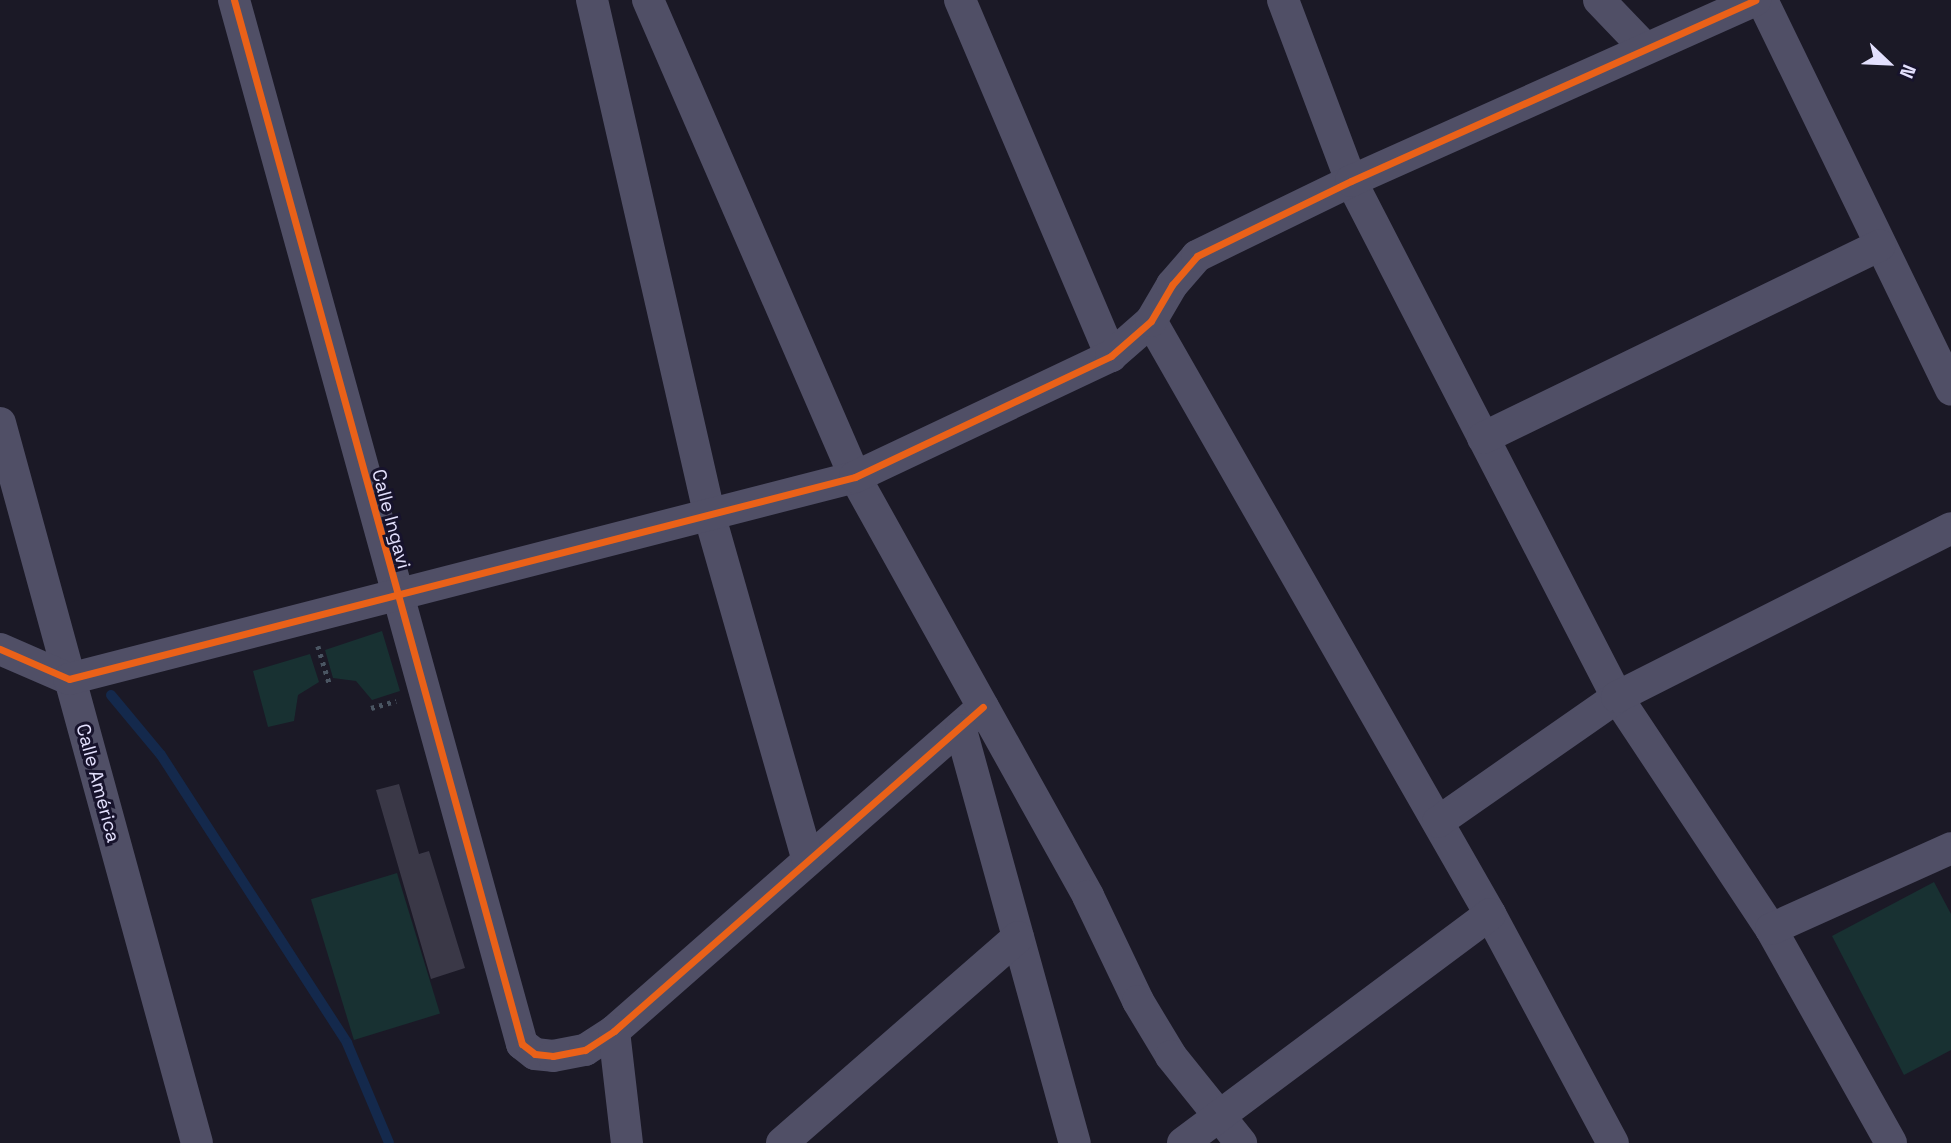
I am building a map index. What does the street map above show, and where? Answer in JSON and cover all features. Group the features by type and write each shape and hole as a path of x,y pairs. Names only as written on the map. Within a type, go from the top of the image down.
{"street":[{"name":"Calle Ingavi","path":"234,0 395,593 522,1044 535,1054 553,1056 585,1050 614,1031"},
{"path":"592,0 710,517 807,857"},
{"path":"649,0 855,477 1088,896 1138,1001 1171,1056 1241,1143"},
{"path":"960,0 1111,356"},
{"path":"1283,0 1351,181 1617,696 1771,929 1891,1143"},
{"path":"1599,0 1645,48"},
{"path":"0,649 69,679 395,593 710,517 855,477 1111,356 1151,321 1172,285 1198,256 1351,181 1755,0"},
{"path":"1762,0 1951,390"},
{"path":"1483,438 1880,245"},
{"path":"1151,321 1490,914 1613,1143"},
{"name":"Calle América","path":"0,423 197,1143"},
{"path":"1438,822 1617,696 1951,528"},
{"path":"627,1143 614,1031 807,857 961,730 983,708"},
{"path":"961,730 1075,1143"},
{"path":"1771,929 1951,848"},
{"path":"1183,1143 1218,1113 1490,914"},
{"path":"782,1143 1018,937"}],"green space":[{"path":"382,631 400,691 372,700 356,681 333,678 325,650"},
{"path":"310,654 319,682 298,695 294,721 268,727 253,671"},
{"path":"397,873 440,1014 354,1040 311,899"},
{"path":"1934,882 1951,914 1951,1050 1904,1075 1832,936"}],"building":[{"path":"399,784 419,854 429,851 465,968 431,979 376,790"}],"waterway":[{"path":"111,695 161,755 347,1043 389,1143"}],"cycle path":[{"path":"234,0 522,1044 535,1054 553,1056 585,1050 614,1031 983,707"},
{"path":"0,649 69,679 855,477 1111,356 1151,321 1172,285 1197,256 1351,181 1755,0"}]}
